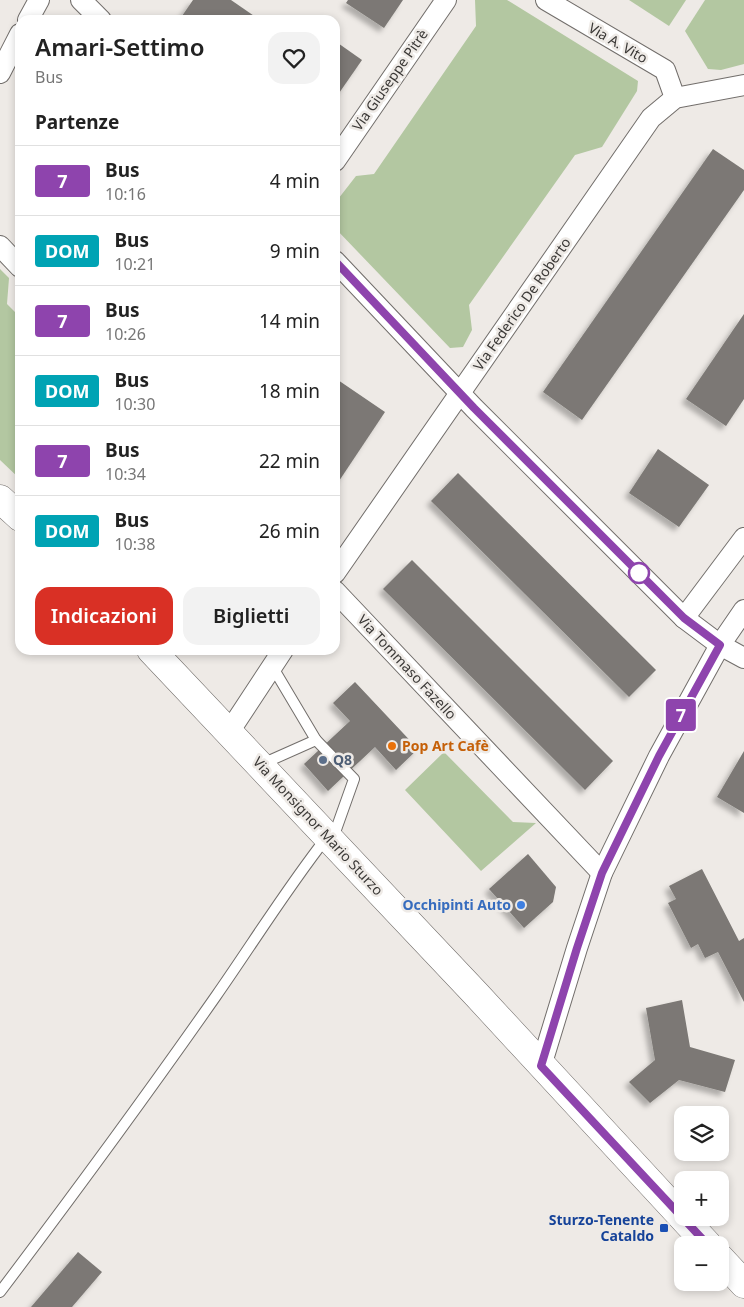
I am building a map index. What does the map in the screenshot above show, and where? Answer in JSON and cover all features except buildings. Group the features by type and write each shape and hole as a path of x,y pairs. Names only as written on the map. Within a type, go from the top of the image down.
{"main road":[{"path":"0,498 15,512"},
{"name":"Via Monsignor Mario Sturzo","path":"156,655 700,1236"},
{"path":"729,1268 743,1283"}],"street":[{"path":"31,15 39,0"},
{"path":"81,0 96,15"},
{"name":"Via Giuseppe Pitrè","path":"340,154 446,0"},
{"name":"Via A. Vito","path":"546,0 665,70 675,98"},
{"path":"0,73 15,44"},
{"name":"Via Federico De Roberto","path":"340,566 651,118 675,98 744,85"},
{"path":"0,246 15,262"},
{"path":"340,266 460,394 684,618 720,645 744,658"},
{"path":"684,618 744,538"},
{"name":"Via Tommaso Fazello","path":"340,596 602,873"},
{"path":"541,1066 602,873 659,756 720,645 744,610"},
{"path":"229,732 277,658"}],"lane":[{"path":"0,1292 109,1147 218,993 298,873 329,839 354,779 316,740 277,658"},
{"path":"260,765 316,740"}],"green space":[{"path":"475,0 507,0 638,81 637,91 602,147 575,155 469,305 472,330 463,347 450,348 340,233 340,197 356,176 374,174 476,26"},
{"path":"629,0 686,0 669,26"},
{"path":"705,0 744,0 744,64 721,70 708,69 685,31"},
{"path":"0,269 9,278 7,304 15,312 15,474 0,460"},
{"path":"444,752 513,822 536,823 481,871 405,790"}],"bus line":[{"name":"7","path":"340,266 474,408 684,618 720,645 659,756 602,873 541,1066 700,1236"}],"place":[{"name":"Pop Art Cafè","path":"392,746"},
{"name":"Q8","path":"323,760"},
{"name":"Occhipinti Auto","path":"521,905"},
{"name":"Sturzo-Tenente Cataldo","path":"664,1228"}]}
